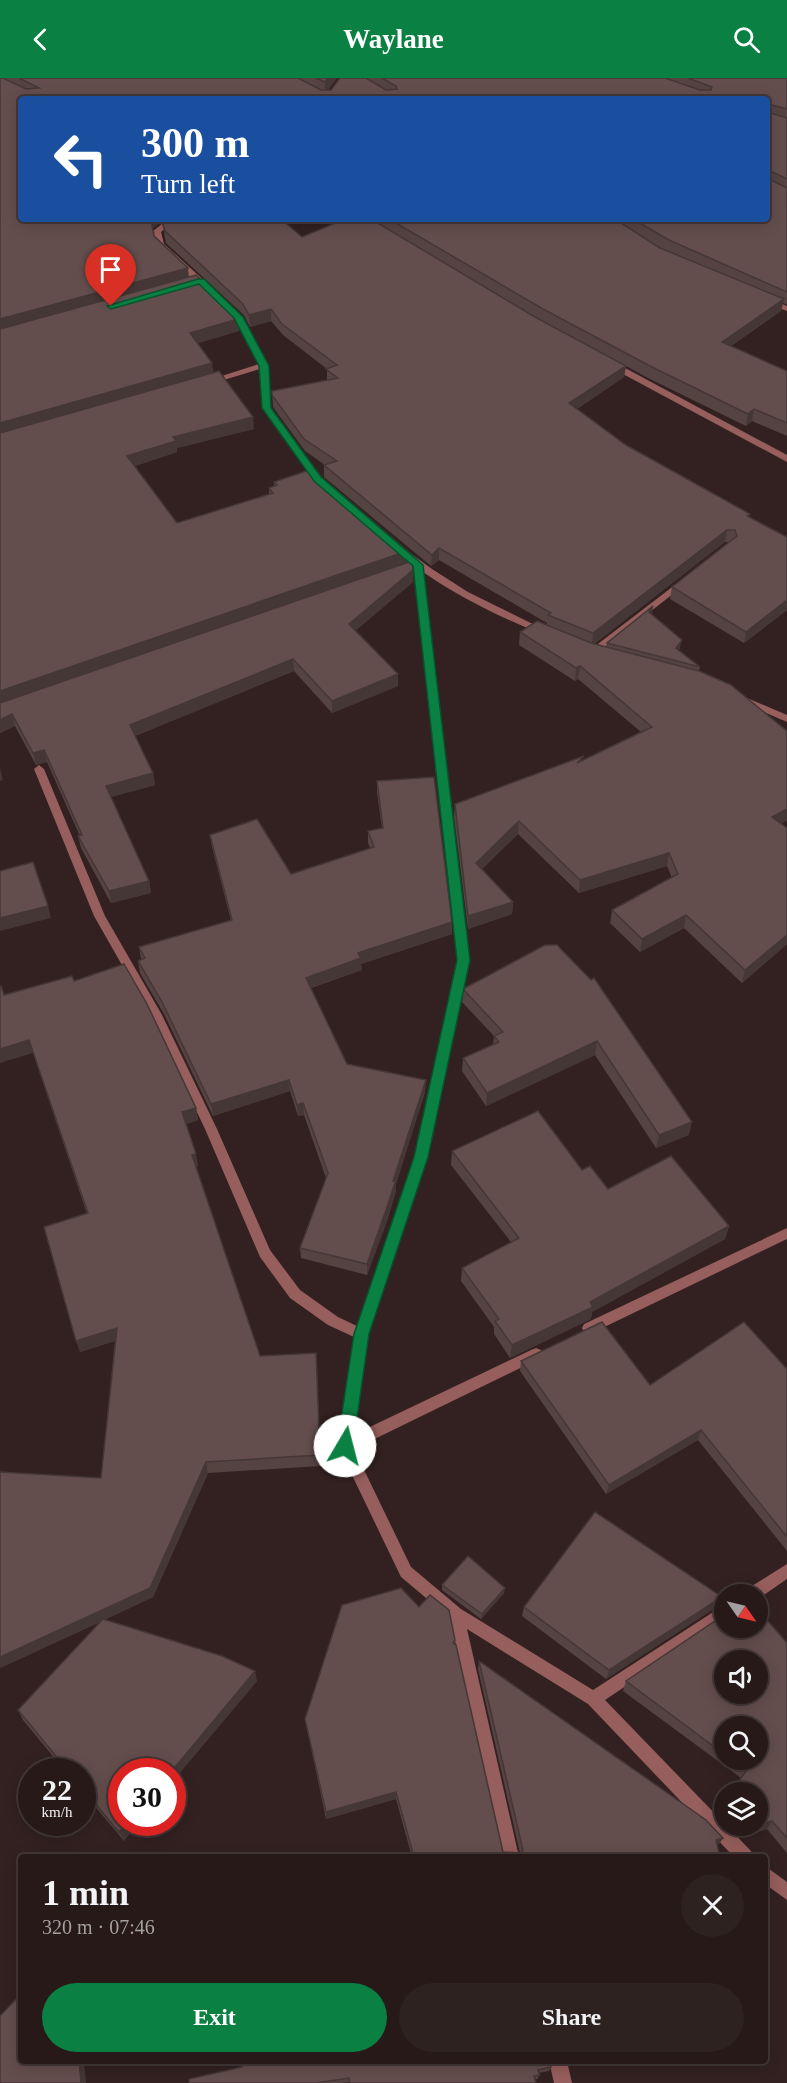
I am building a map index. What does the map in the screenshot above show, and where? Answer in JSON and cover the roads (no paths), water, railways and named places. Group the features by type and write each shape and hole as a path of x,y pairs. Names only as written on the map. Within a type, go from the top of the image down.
{"street":[{"path":"169,222 158,231 160,245 238,317 264,366 267,408 318,479 326,486"},
{"path":"189,284 201,281"},
{"path":"756,296 787,309"},
{"path":"600,358 787,459"},
{"path":"195,385 264,366"},
{"path":"385,537 413,567 499,613 551,635"},
{"path":"413,567 463,960 421,1157 361,1334 345,1446 406,1572 456,1614 593,1699 742,1854"},
{"path":"593,652 692,574"},
{"path":"582,648 604,655"},
{"path":"732,695 787,719"},
{"path":"39,769 100,916 161,1026 211,1129 265,1253 295,1294 333,1322 361,1334"},
{"path":"571,1337 787,1233"},
{"path":"345,1446 550,1347"},
{"path":"767,1584 787,1571"},
{"path":"456,1614 510,1854"},
{"path":"593,1699 714,1619"},
{"path":"768,1876 787,1892"},
{"path":"559,2064 563,2083"}]}
